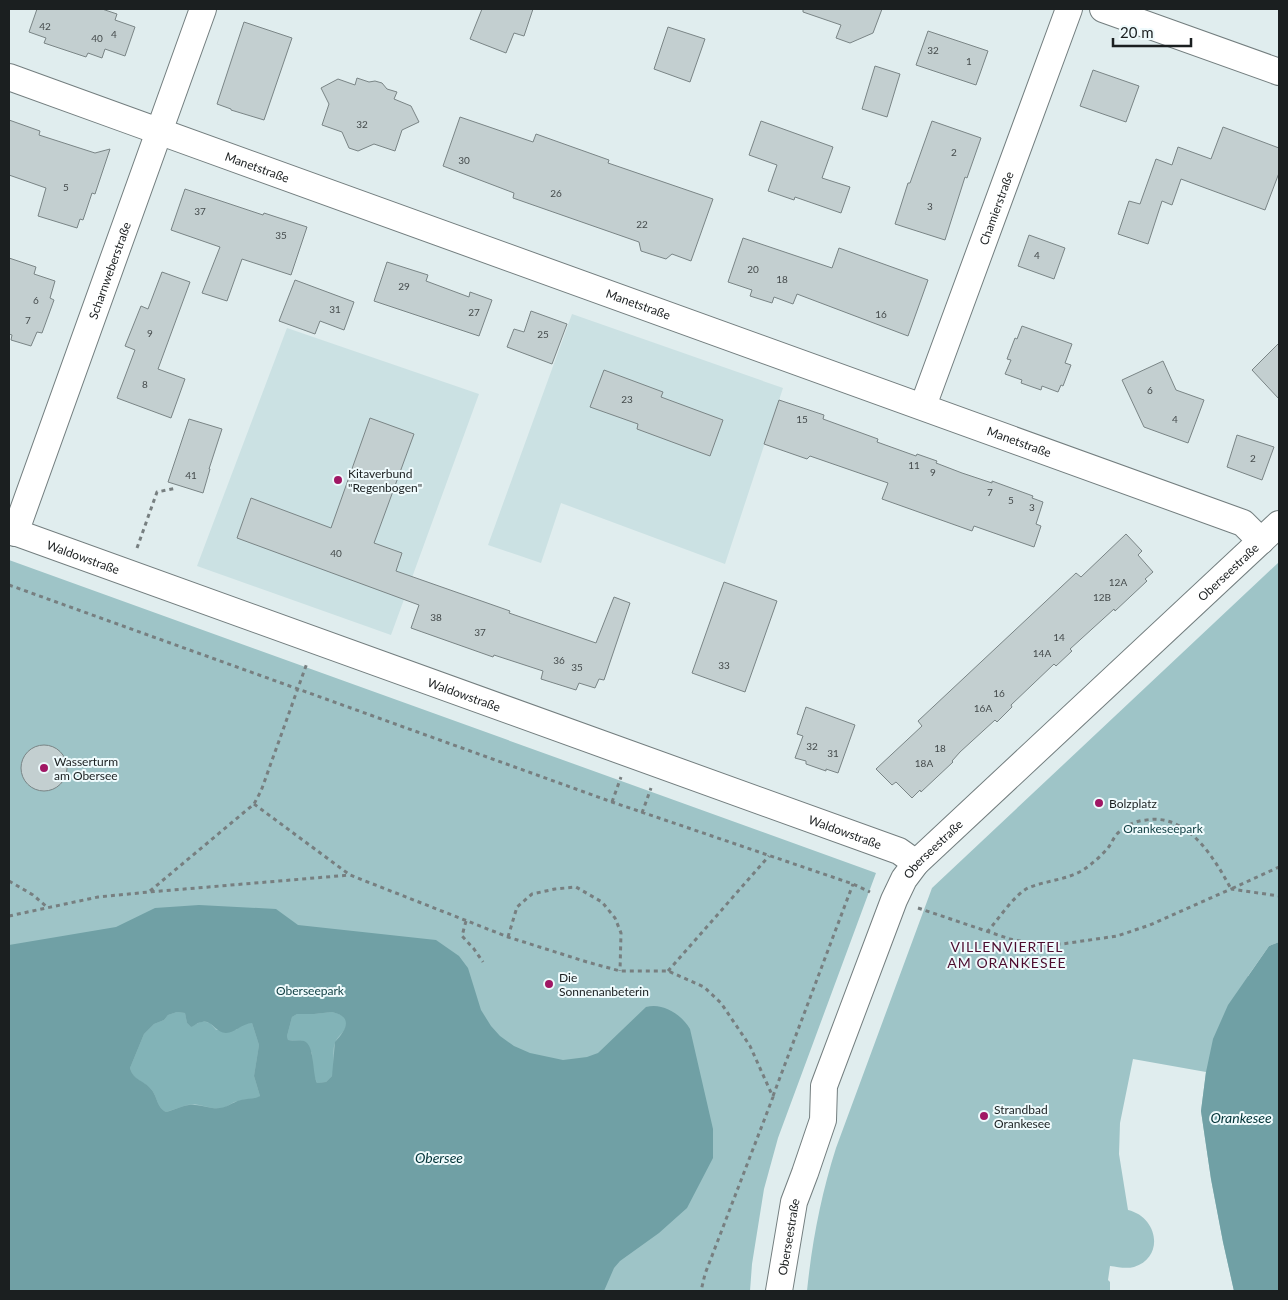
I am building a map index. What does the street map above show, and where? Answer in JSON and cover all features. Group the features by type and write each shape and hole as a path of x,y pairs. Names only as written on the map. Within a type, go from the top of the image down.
{"street":[{"name":"Scharnweberstraße","path":"12,532 160,132 203,9"},
{"name":"Chamierstraße","path":"923,406 1069,9"},
{"path":"1104,9 1279,72"},
{"name":"Manetstraße","path":"9,77 1270,532"},
{"name":"Waldowstraße","path":"12,532 899,851 916,863"},
{"name":"Oberseestraße","path":"779,1291 794,1202 823,1120 824,1086 894,900 904,879 916,863 1270,532"}],"path":[{"path":"136,551 157,492 177,488"},
{"path":"9,585 642,813 852,884 860,889"},
{"path":"149,892 254,804 261,791 304,670"},
{"path":"612,802 621,777"},
{"path":"642,813 651,788"},
{"path":"254,804 350,875 508,937 620,971 668,972 704,987 721,1003 750,1046 773,1097"},
{"path":"986,932 1014,900 1027,889 1067,878 1085,869 1108,848 1118,833 1134,821 1155,818 1177,823 1206,848 1232,889"},
{"path":"668,972 769,856"},
{"path":"917,908 986,932 1034,944 1091,941 1117,936 1150,925 1279,867"},
{"path":"9,916 98,897 350,875"},
{"path":"9,882 33,895 48,908"},
{"path":"701,1291 705,1274 852,884"},
{"path":"508,937 516,907 532,894 576,887 602,902 615,918 621,933 620,971"},
{"path":"1232,889 1279,896"},
{"path":"466,920 462,936 474,949 482,962"}],"shaded area":[{"path":"572,314 783,388 725,564 561,503 541,563 488,545"},
{"name":"Kitaverbund \"Regenbogen\"","path":"287,328 479,394 391,635 197,566"},
{"path":"177,1012 185,1013 187,1023 191,1027 202,1021 210,1023 216,1030 236,1030 244,1024 252,1023 259,1045 254,1076 260,1096 254,1100 247,1099 234,1102 224,1108 212,1108 195,1104 166,1112 163,1110 153,1091 136,1078 130,1068 144,1034 154,1024 164,1020 168,1015"},
{"path":"332,1012 346,1018 347,1023 345,1029 336,1040 334,1047 332,1076 326,1082 317,1083 313,1073 312,1053 303,1041 288,1040 287,1036 292,1017 297,1014"}],"green space":[{"name":"Oberseepark","path":"9,560 876,873 778,1138 764,1189 752,1264 750,1291 9,1291"},
{"name":"Orankeseepark","path":"1279,562 1279,942 1269,946 1248,976 1279,1291 1234,1291 1211,1179 1201,1111 1206,1072 1133,1059 1120,1123 1119,1154 1128,1210 1146,1220 1154,1237 1154,1246 1144,1262 1134,1267 1110,1266 1108,1280 1110,1282 1110,1291 807,1291 818,1219 836,1148 932,888"}],"water":[{"name":"Obersee","path":"199,905 276,909 298,925 436,940 459,956 468,968 481,1010 500,1036 514,1046 530,1053 563,1060 587,1057 598,1053 646,1007 659,1006 665,1008 682,1019 690,1029 713,1129 713,1158 687,1208 659,1233 620,1261 614,1268 604,1291 9,1291 9,945 116,927 155,908","holes":["177,1012 185,1013 187,1023 191,1027 199,1023 208,1022 219,1031 226,1033 252,1023 259,1045 254,1076 260,1096 241,1100 220,1108 192,1105 166,1112 163,1110 153,1091 138,1080 130,1068 144,1034 154,1024 164,1020 168,1015","332,1012 343,1017 346,1021 345,1029 335,1042 332,1076 326,1082 317,1083 312,1053 308,1044 304,1041 288,1040 287,1036 292,1017 297,1014"]},
{"name":"Orankesee","path":"1279,942 1279,1291 1234,1291 1211,1179 1201,1111 1206,1072 1213,1039 1228,1005 1269,946"}],"building":[{"path":"37,9 102,9 117,14 115,20 135,27 125,56 105,49 102,58 88,53 86,57 44,43 46,38 29,32"},
{"path":"482,9 533,9 524,36 514,33 506,53 470,39"},
{"path":"803,9 882,9 873,33 850,43 836,38 841,25 803,12"},
{"path":"244,22 292,38 264,120 217,104"},
{"path":"668,27 705,39 690,82 654,69"},
{"path":"928,31 988,51 976,85 916,65"},
{"path":"875,66 900,74 887,117 862,109"},
{"path":"1093,70 1139,86 1126,122 1080,106"},
{"path":"357,78 369,82 382,83 387,89 397,92 394,99 411,106 419,122 402,130 395,151 374,144 358,151 349,148 342,132 322,125 329,104 321,88 338,79 355,85"},
{"path":"460,117 533,142 536,134 609,160 608,163 713,199 691,261 672,254 666,259 641,251 639,242 513,198 514,193 443,166"},
{"path":"9,120 40,131 39,135 95,153 110,149 95,194 92,193 83,220 80,219 77,228 38,216 46,188 9,175"},
{"path":"761,121 833,147 822,178 850,187 841,213 795,197 794,200 768,191 777,165 749,155"},
{"path":"932,121 981,138 967,178 965,177 945,240 895,224 908,183 910,183"},
{"path":"1223,127 1279,148 1279,173 1265,210 1181,179 1172,205 1162,201 1148,244 1118,234 1129,201 1140,204 1156,159 1172,165 1178,147 1211,159"},
{"path":"185,189 263,215 264,213 307,227 291,275 242,259 227,301 202,293 220,247 171,230"},
{"path":"1029,235 1065,248 1054,279 1018,266"},
{"path":"743,238 832,268 839,248 928,280 908,336 797,294 793,304 774,297 772,303 750,296 752,290 728,282"},
{"path":"9,258 36,267 34,274 55,281 50,298 54,300 42,333 37,332 31,346 11,340 12,335 9,334"},
{"path":"387,262 428,275 426,281 469,297 470,292 492,300 479,336 374,301"},
{"path":"162,272 190,282 158,369 185,379 171,418 117,398 135,350 125,346 141,306 148,309"},
{"path":"295,280 354,302 344,330 320,321 315,334 279,321"},
{"path":"531,311 567,324 552,364 507,347 514,329 524,332"},
{"path":"1022,326 1072,344 1065,363 1071,365 1063,386 1061,385 1058,392 1042,386 1041,390 1021,383 1022,380 1005,374 1011,360 1007,359"},
{"path":"1279,343 1279,399 1252,370"},
{"path":"1163,361 1176,390 1204,400 1188,443 1144,427 1122,380"},
{"path":"604,370 663,392 661,397 723,420 710,456 637,429 638,424 590,407"},
{"path":"779,400 824,415 823,419 878,439 877,442 916,456 917,454 962,473 992,483 992,481 1033,496 1032,498 1043,502 1036,524 1041,526 1034,547 974,526 972,531 882,499 888,483 810,456 807,459 764,444"},
{"path":"370,418 414,434 374,543 402,553 396,571 596,643 614,597 630,603 604,680 599,679 595,688 579,683 576,690 541,679 543,671 494,655 493,657 411,628 419,605 237,538 251,498 331,528"},
{"path":"189,419 222,429 203,493 168,482"},
{"path":"1237,435 1274,447 1262,480 1227,467"},
{"path":"1126,534 1142,551 1138,555 1153,572 1145,579 1147,581 1070,649 1072,651 1056,666 1054,664 1011,705 1012,707 997,722 995,720 960,752 953,762 921,792 920,790 912,798 896,782 892,785 876,769 922,726 918,721 1076,573 1081,577"},
{"path":"724,582 777,601 745,692 692,673"},
{"path":"806,707 855,725 838,773 826,769 826,771 795,758 803,736 797,734"},
{"name":"Wasserturm am Obersee","path":"44,745 57,749 63,755 67,768 63,781 57,787 44,791 31,787 25,781 21,768 25,755 31,749"}],"place":[{"name":"Kitaverbund \"Regenbogen\"","path":"338,480"},
{"name":"Wasserturm am Obersee","path":"44,768"},
{"name":"Bolzplatz","path":"1099,803"},
{"name":"Die Sonnenanbeterin","path":"549,984"},
{"name":"Strandbad Orankesee","path":"984,1116"}],"district":[{"name":"VILLENVIERTEL AM ORANKESEE","path":"1007,954"}]}
